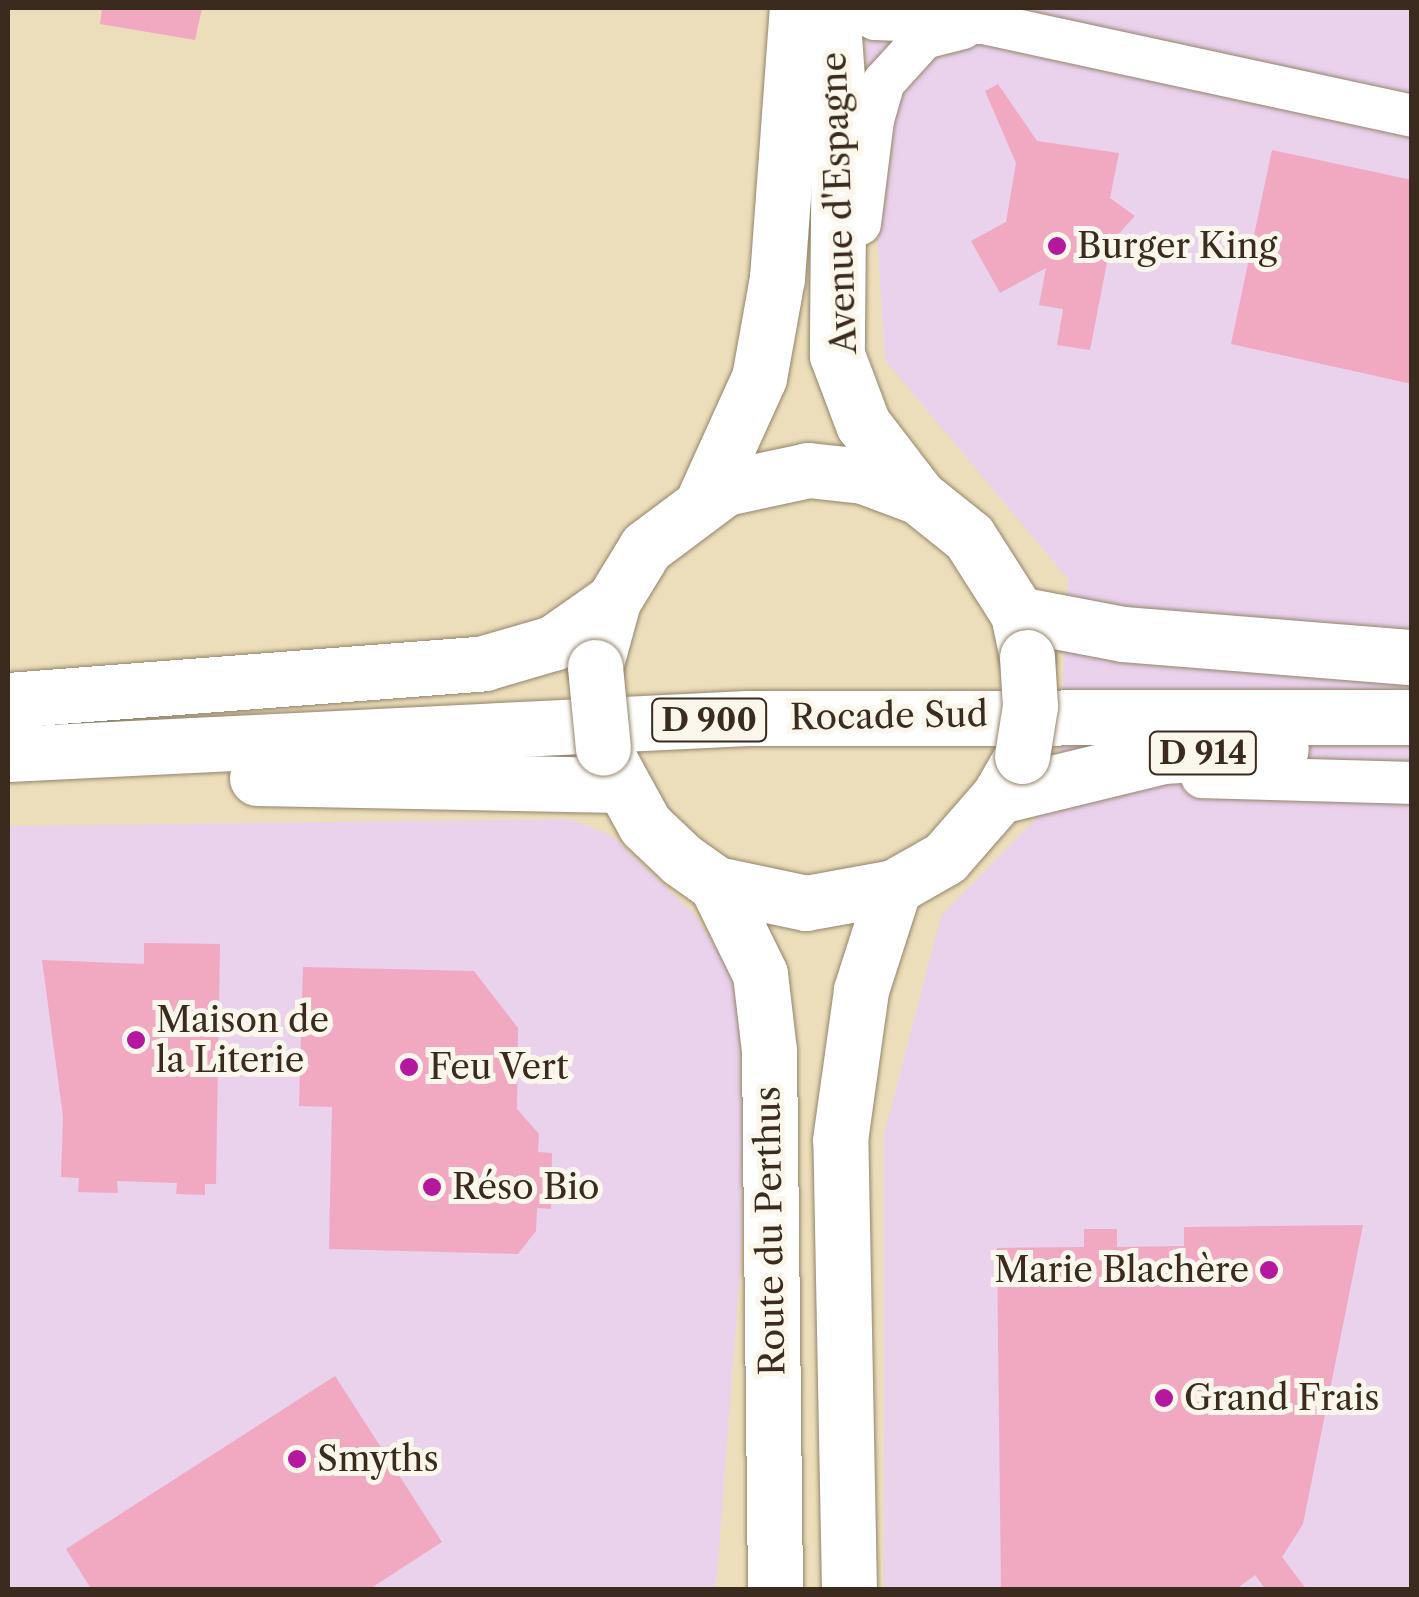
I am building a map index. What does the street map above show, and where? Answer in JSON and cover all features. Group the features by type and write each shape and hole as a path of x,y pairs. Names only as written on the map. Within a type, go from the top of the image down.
{"main road":[{"name":"Avenue d'Espagne","path":"704,499 759,378 777,278 797,8"},
{"name":"Avenue d'Espagne","path":"832,8 839,106 834,309 838,355 863,424 919,497"},
{"path":"808,470 864,476 919,497 970,537 1022,636 1030,706 1010,776 945,858 894,887 806,903 716,884 645,825 611,766 596,666 613,601 646,548 704,499 808,470"},
{"path":"8,700 484,663 553,644 613,601"},
{"path":"1022,636 1123,634 1412,656"},
{"name":"Rocade Sud","path":"8,730 744,696 1412,694"},
{"name":"Rocade Sud","path":"8,754 747,718 1412,718"},
{"name":"D 914","path":"1010,776 1129,762 1412,747"},
{"name":"D 900","path":"8,784 332,778 611,766"},
{"name":"Route du Perthus","path":"716,884 760,974 769,1051 775,1590"},
{"name":"Route du Perthus","path":"850,1590 840,1140 861,990 894,887"},
{"path":"736,1590 770,1290"}],"street":[{"path":"860,8 875,18 983,24 1412,116"},
{"path":"834,309 860,250 860,208 884,82 924,38 983,24"},
{"path":"1129,762 1184,777 1412,783"}],"shaded area":[{"path":"863,8 1411,8 1411,1589 884,1589 884,1135 941,916 1057,797 1068,579 885,360"},
{"path":"570,819 612,836 694,914 728,967 745,1031 741,1255 716,1589 8,1589 8,826"}],"building":[{"path":"102,8 202,8 195,40 100,24"},
{"name":"Burger King","path":"998,84 1037,141 1119,153 1110,198 1135,216 1111,242 1090,350 1057,345 1063,309 1039,305 1046,268 1000,293 971,241 1006,222 1016,163 985,91"},
{"path":"1272,150 1412,180 1412,384 1231,344"},
{"name":"Maison de la Literie","path":"144,943 220,944 216,1184 205,1184 205,1195 176,1194 177,1183 117,1181 118,1193 78,1192 79,1178 61,1177 63,1117 42,960 144,964"},
{"path":"303,967 474,971 518,1028 517,1109 539,1134 538,1152 552,1153 551,1209 537,1208 536,1231 518,1254 329,1249 332,1107 299,1106"},
{"name":"Grand Frais","path":"1363,1225 1303,1524 1282,1557 1307,1590 1266,1590 1255,1575 1235,1590 1001,1590 997,1248 1084,1247 1084,1229 1117,1229 1117,1247 1184,1246 1184,1227"},
{"name":"Smyths","path":"335,1376 442,1542 368,1590 92,1590 66,1549"}],"place":[{"name":"Burger King","path":"1057,246"},
{"name":"Maison de la Literie","path":"136,1040"},
{"name":"Feu Vert","path":"409,1067"},
{"name":"Réso Bio","path":"432,1187"},
{"name":"Marie Blachère","path":"1269,1270"},
{"name":"Grand Frais","path":"1164,1398"},
{"name":"Smyths","path":"297,1459"}]}
